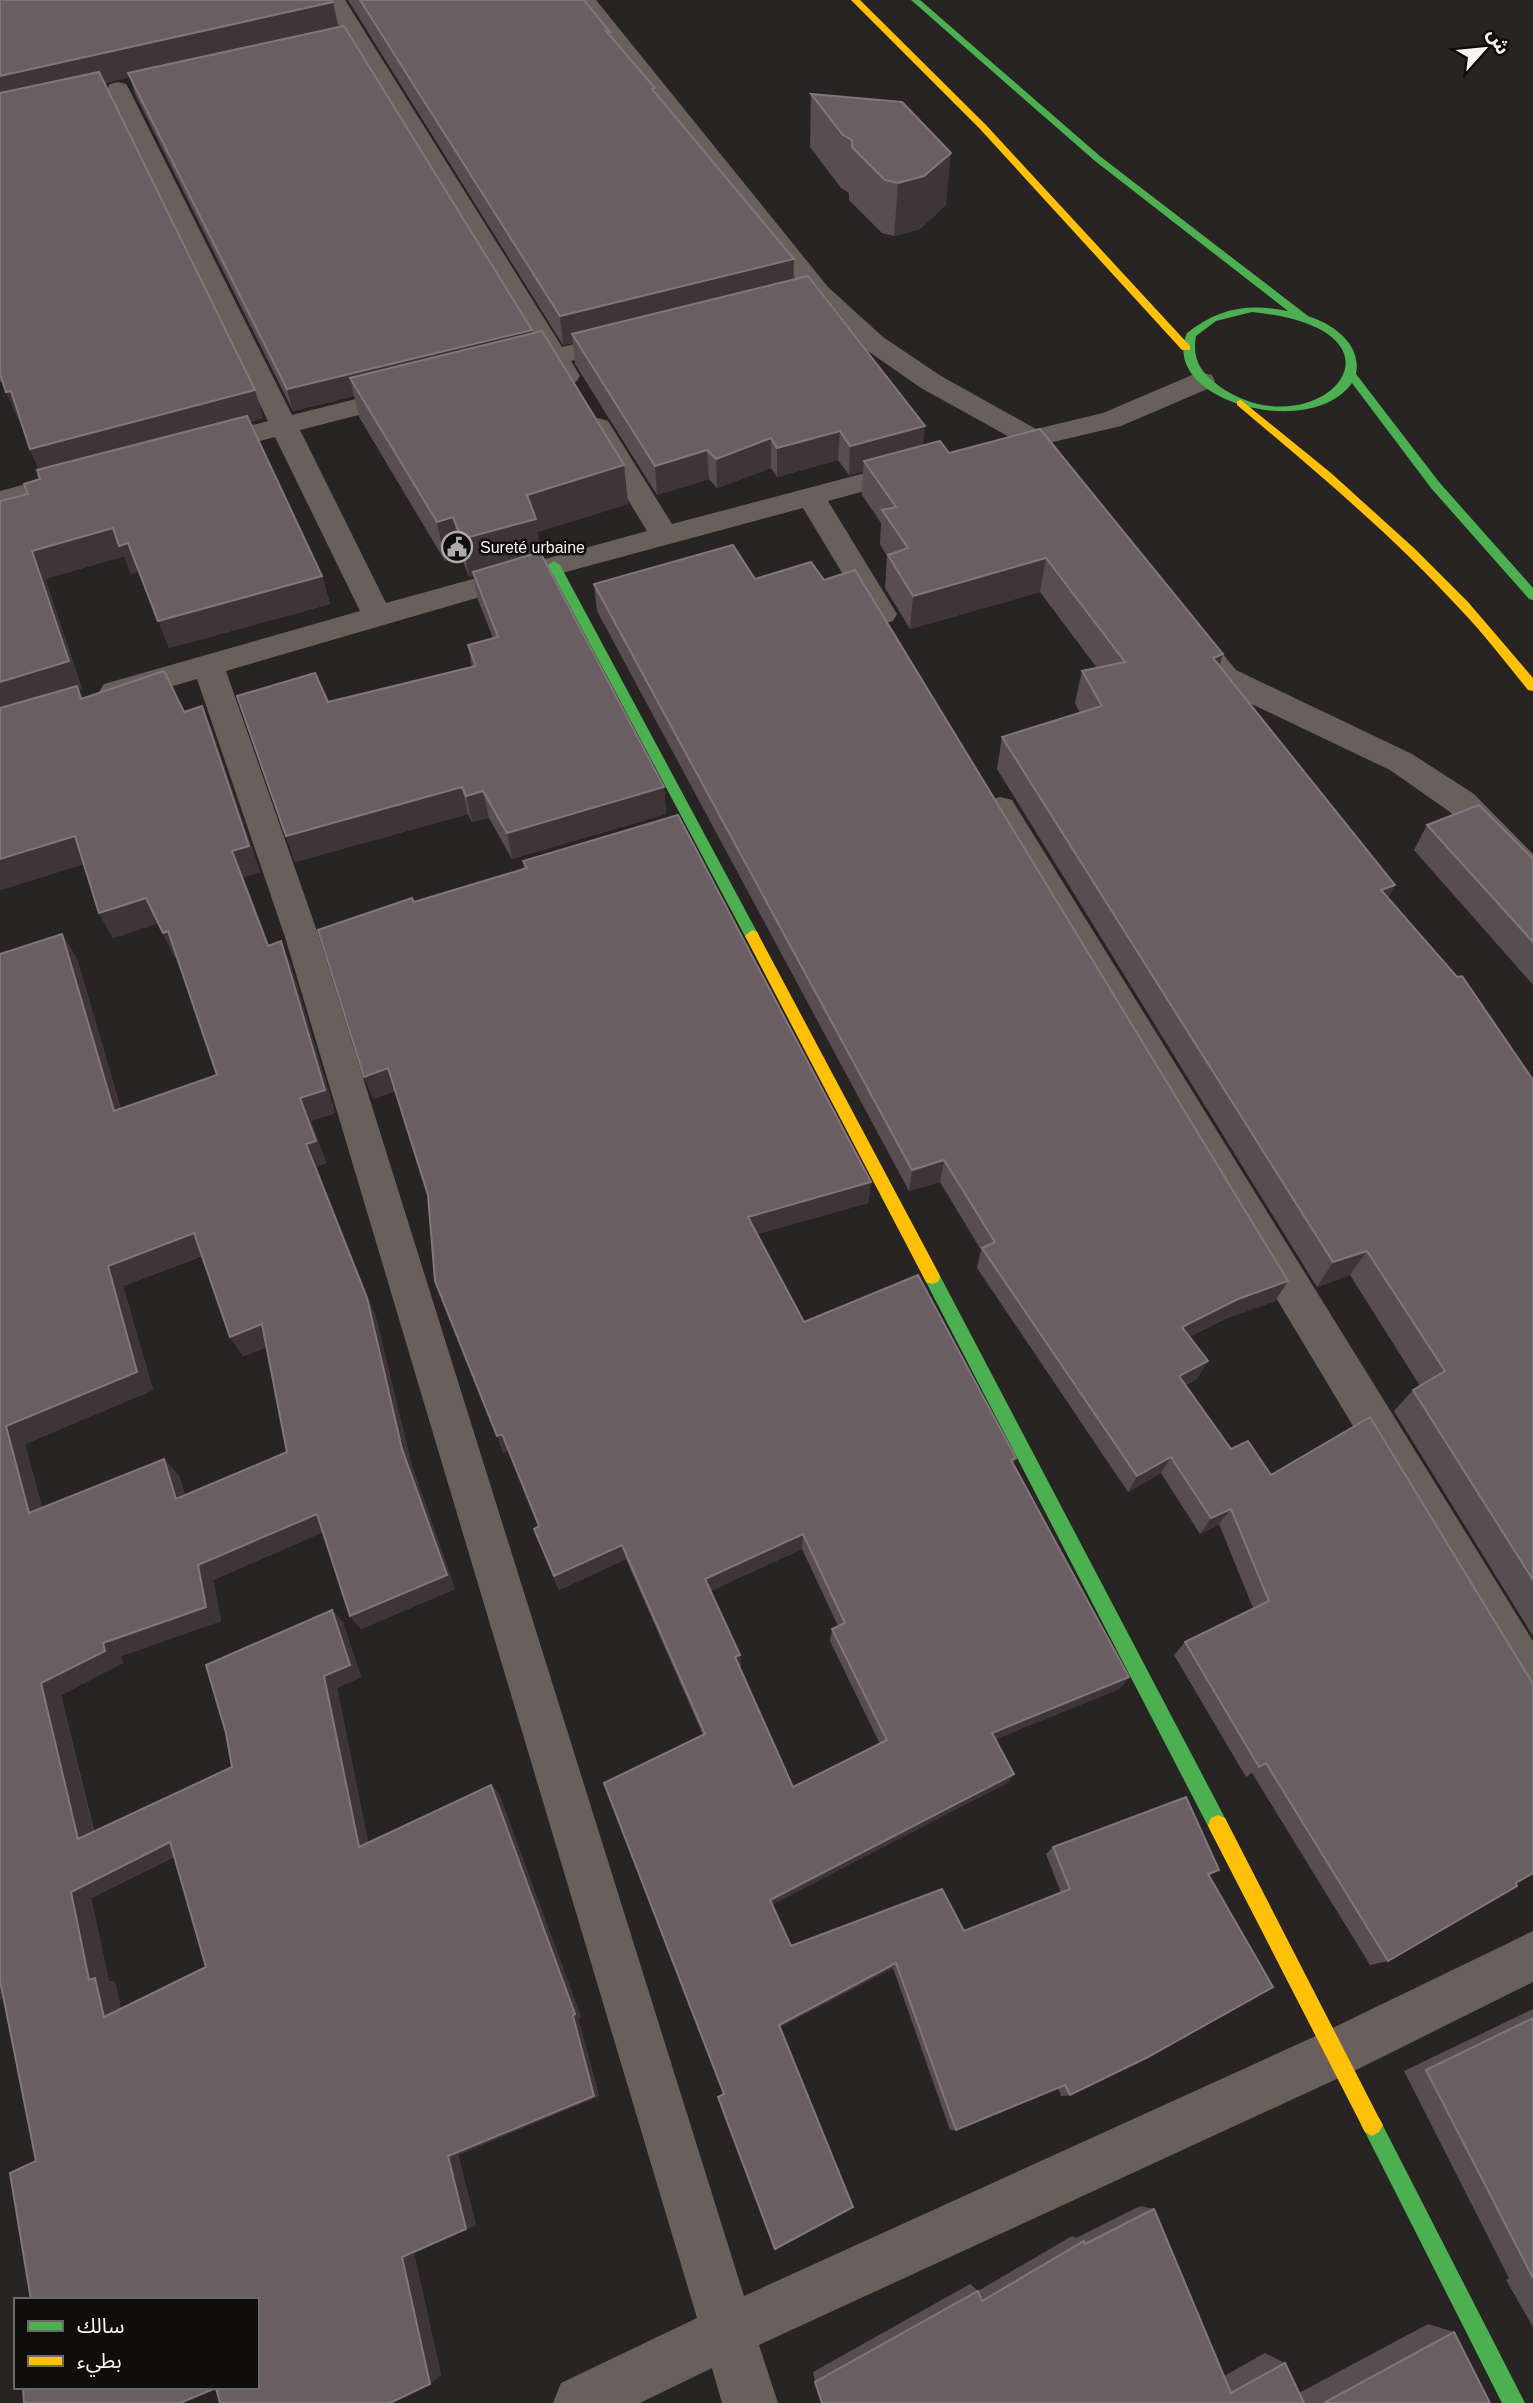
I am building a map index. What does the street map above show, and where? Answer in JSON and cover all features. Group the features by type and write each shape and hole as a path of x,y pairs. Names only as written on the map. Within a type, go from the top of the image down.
{"main road":[{"path":"855,0 928,67 979,119 1186,348 1192,370 1202,381 1218,393 1239,401 1280,408 1310,405 1335,396 1346,387 1352,376 1353,363 1349,349 1338,337 1304,317 1279,311 1252,309 1227,313 1206,321 1192,333 1186,348"},
{"path":"915,0 1098,159 1304,317"},
{"path":"1352,376 1435,485 1533,596"},
{"path":"1239,401 1367,511 1416,558 1466,608 1533,687"},
{"path":"554,565 678,825 1336,2053 1514,2403"}],"street":[{"path":"334,0 665,536"},
{"path":"585,0 819,292 874,343 931,382 1041,449"},
{"path":"330,42 356,36"},
{"path":"92,94 144,83"},
{"path":"118,89 378,617"},
{"path":"793,299 819,292"},
{"path":"477,377 648,335"},
{"path":"993,449 1041,449 1202,381"},
{"path":"175,454 439,386"},
{"path":"91,699 554,565 941,462"},
{"path":"0,500 108,471"},
{"path":"810,496 897,638"},
{"path":"1176,617 1267,734"},
{"path":"208,665 316,933 750,2403"},
{"path":"1225,678 1401,762 1462,803 1533,875"},
{"path":"983,781 1533,1683"},
{"path":"581,2403 728,2331 1336,2053 1533,1956"}],"building":[{"path":"0,0 332,0 333,2 0,76"},
{"path":"360,0 584,0 610,32 606,31 655,88 652,89 794,259 560,316"},
{"path":"344,26 532,330 287,389 128,73"},
{"path":"99,72 255,390 30,449 11,391 6,392 0,374 0,93"},
{"path":"811,94 902,102 951,153 924,176 898,183 885,180 852,147 852,140 843,135"},
{"path":"808,276 925,426 850,446 840,431 777,448 771,438 716,459 707,450 655,466 572,334"},
{"path":"542,331 624,465 527,495 536,519 462,539 453,517 437,522 350,378"},
{"path":"247,416 322,576 158,621 128,543 119,546 113,528 32,551 69,661 0,682 0,501 28,494 24,484 40,479 37,470"},
{"path":"1040,429 1223,654 1213,658 1395,885 1381,890 1457,977 1462,976 1533,1080 1533,1580 1413,1390 1445,1371 1367,1251 1333,1262 1002,737 1102,706 1082,671 1125,662 1046,558 913,596 888,555 908,548 882,510 896,507 864,461 940,441 949,453"},
{"path":"733,545 755,579 811,562 824,580 855,570 1288,1281 1238,1299 1182,1327 1208,1361 1179,1376 1231,1449 1248,1441 1271,1475 1370,1417 1533,1684 1533,1873 1516,1883 1517,1886 1388,1961 1266,1763 1259,1767 1185,1642 1269,1601 1231,1509 1211,1518 1171,1457 1137,1476 982,1248 995,1242 944,1160 912,1170 594,584"},
{"path":"540,552 664,787 507,833 483,791 466,796 462,787 286,836 237,696 315,673 328,702 476,666 468,645 498,637 473,572"},
{"path":"164,671 184,712 202,706 249,846 232,851 268,946 281,941 325,1090 300,1098 316,1141 306,1144 367,1298 402,1449 447,1575 350,1616 317,1514 198,1565 206,1607 103,1643 105,1651 41,1683 78,1839 232,1767 226,1733 206,1665 332,1610 350,1665 324,1676 359,1847 491,1785 575,2014 573,2016 594,2096 448,2156 466,2229 402,2257 430,2384 390,2403 220,2403 216,2389 259,2389 259,2298 31,2298 10,2173 36,2161 0,1986 0,954 62,934 114,1111 217,1075 168,931 163,933 146,898 99,913 75,836 0,859 0,708 77,686 81,699","holes":["194,1233 230,1337 262,1324 287,1452 176,1499 164,1459 29,1513 6,1426 137,1372 108,1266","170,1842 206,1967 104,2017 95,1978 89,1980 71,1892"]},
{"path":"1479,805 1533,859 1533,942 1427,825"},
{"path":"678,815 871,1182 748,1217 804,1322 918,1275 1016,1458 1011,1460 1129,1677 992,1733 1014,1774 770,1900 791,1946 942,1889 964,1931 1070,1889 1053,1847 1186,1797 1219,1870 1208,1874 1273,1987 1148,2057 1070,2095 1065,2085 956,2130 896,1963 779,2025 853,2207 775,2249 718,2097 724,2094 604,1783 705,1734 622,1545 554,1576 534,1529 539,1526 502,1434 497,1436 435,1281 428,1195 388,1068 364,1077 318,930 412,898 414,902 527,868 523,861","holes":["803,1534 845,1623 832,1629 887,1740 793,1787 735,1657 740,1655 705,1579"]},
{"path":"1533,2018 1533,2278 1426,2070"},
{"path":"1154,2209 1231,2393 1285,2363 1304,2403 822,2403 815,2382 978,2291 982,2301 1084,2241 1085,2244"},
{"path":"1454,2332 1490,2403 1324,2403"},
{"path":"23,2389 214,2389 180,2403 24,2403"}],"traffic: fast":[{"path":"915,0 1098,159 1304,318"},
{"path":"1252,309 1294,315 1333,332 1343,342 1352,362 1352,370 1345,385 1316,404 1279,409 1241,402 1224,395 1211,385 1191,363 1191,335 1212,319 1252,309"},
{"path":"1352,376 1435,485 1533,596"},
{"path":"554,565 752,936"},
{"path":"932,1277 1218,1825"},
{"path":"1372,2125 1514,2403"}],"traffic: slow":[{"path":"855,0 983,127 1186,348"},
{"path":"1241,403 1411,552 1464,605 1533,687"},
{"path":"752,936 932,1277"},
{"path":"1218,1825 1372,2125"}],"place":[{"name":"Sureté urbaine","path":"457,547"}]}
